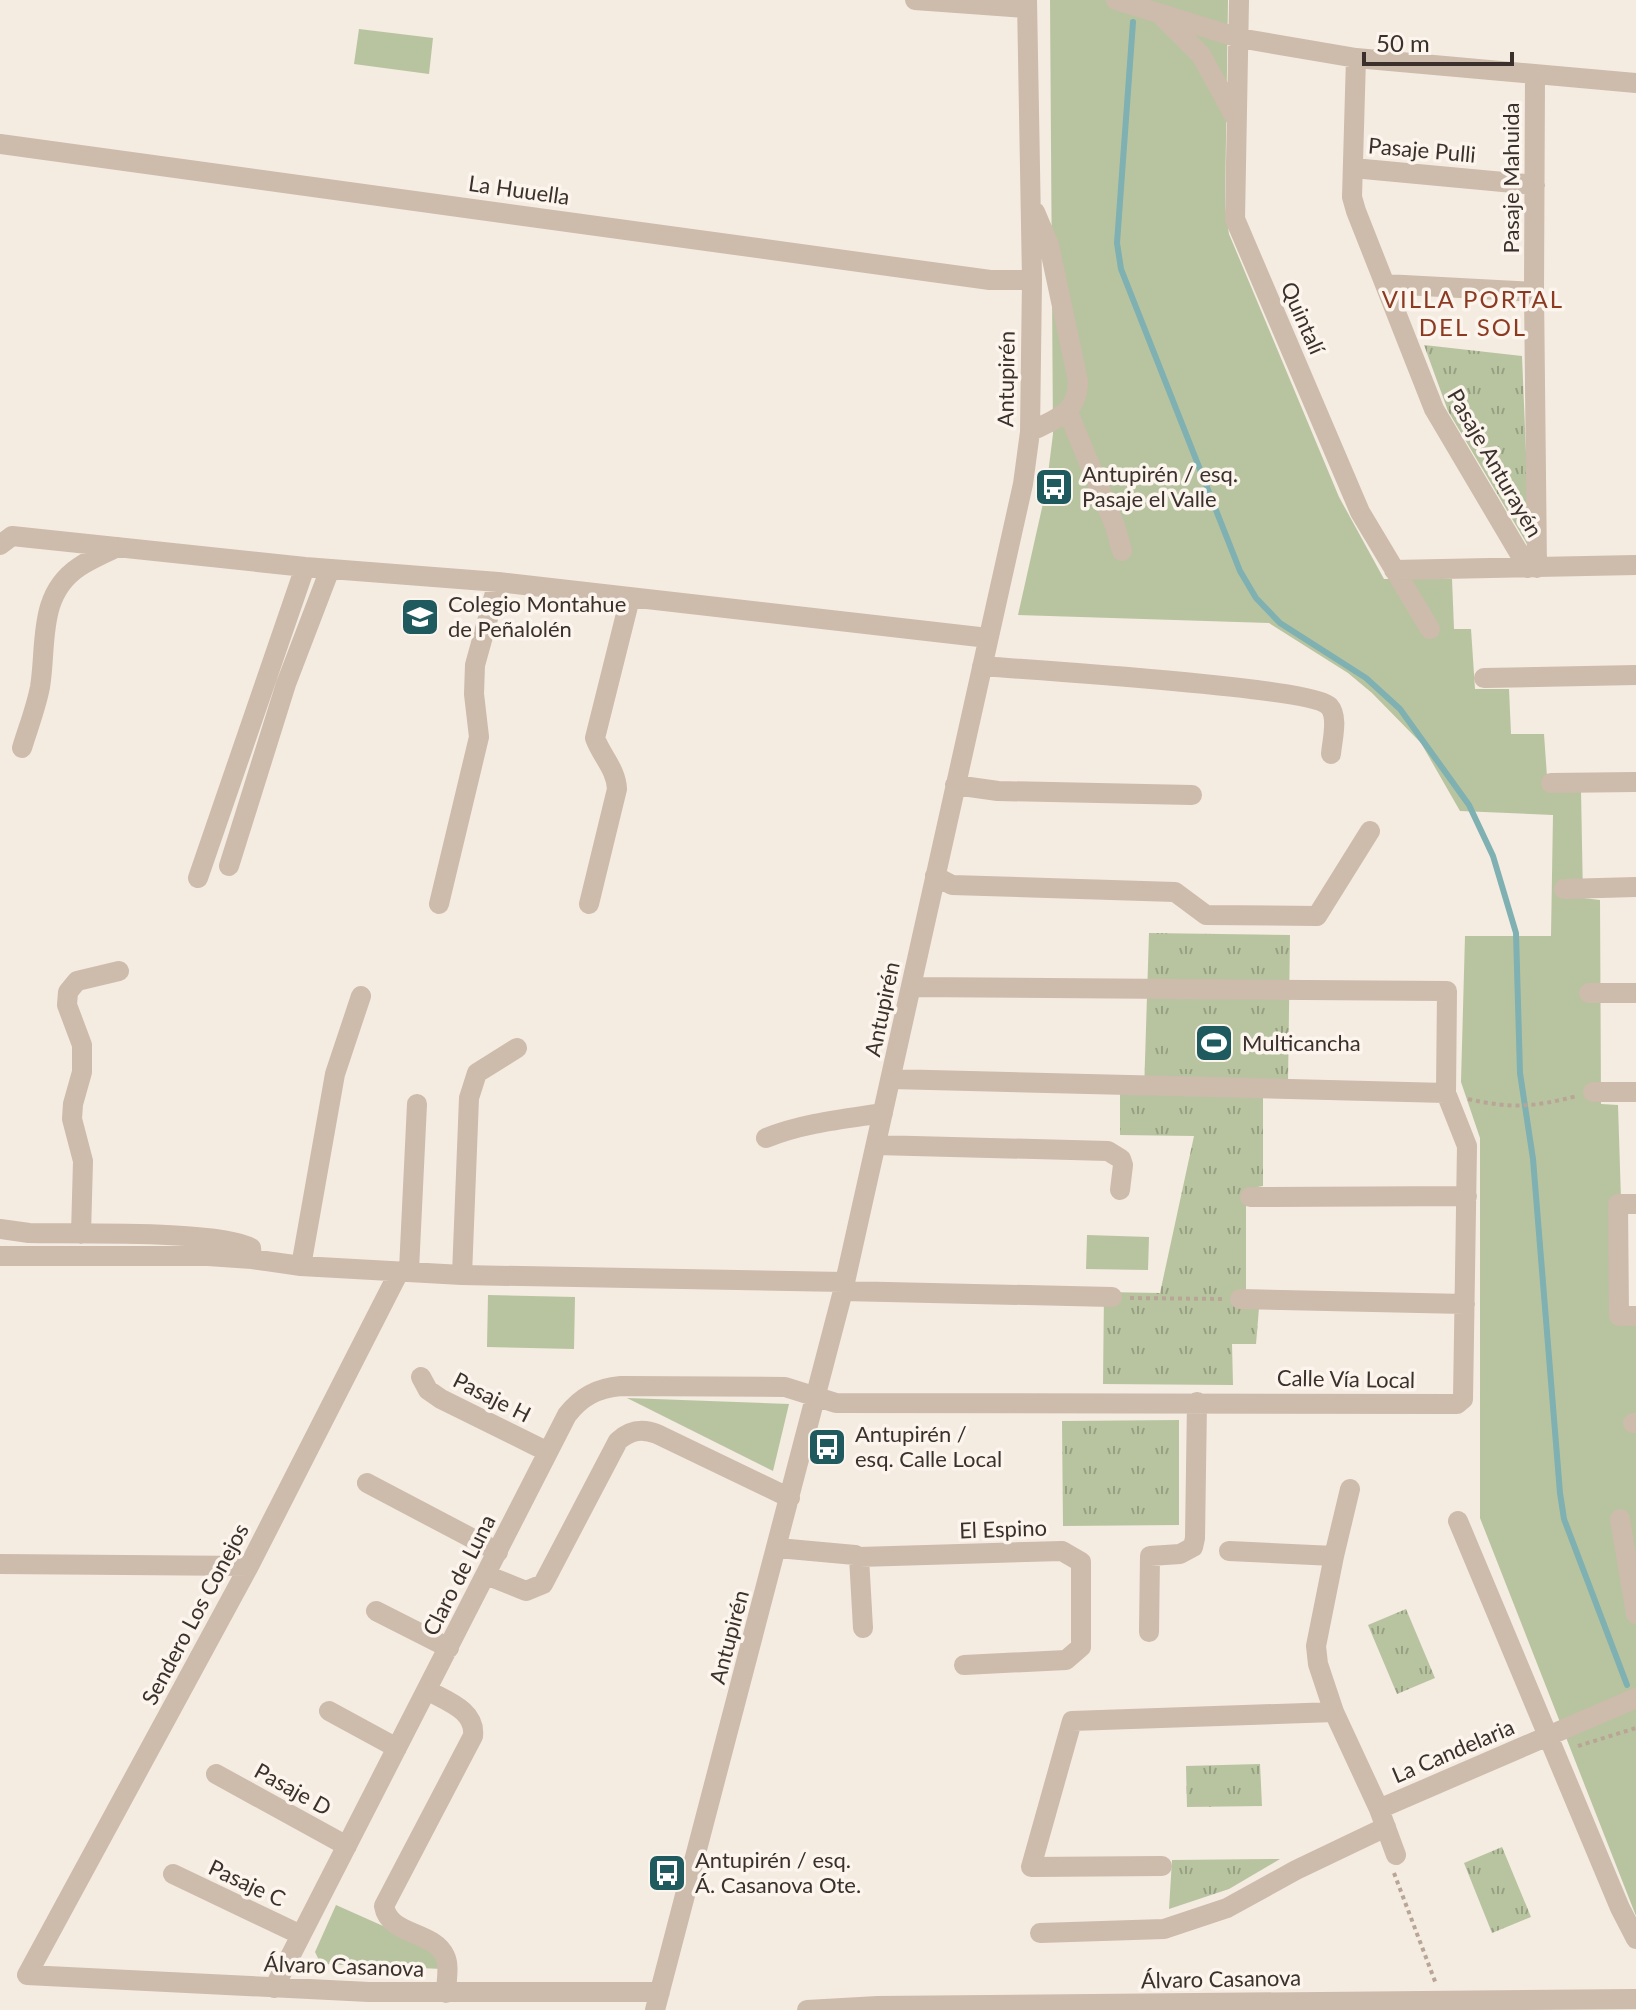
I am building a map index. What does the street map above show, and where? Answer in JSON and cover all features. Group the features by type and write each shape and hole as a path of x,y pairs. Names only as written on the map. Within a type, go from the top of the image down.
{"street":[{"path":"915,0 1027,4"},
{"path":"1116,0 1239,38 1356,58 1636,83"},
{"name":"Quintalí","path":"1239,0 1235,219 1360,512 1430,629"},
{"name":"Antupirén","path":"658,2001 844,1287 1023,484 1030,432 1032,280 1027,4"},
{"path":"1159,13 1201,55 1237,121"},
{"name":"Pasaje Anturayén","path":"1356,58 1352,197 1356,211 1434,409 1532,568"},
{"name":"Pasaje Mahuida","path":"1532,568 1535,76"},
{"name":"La Huuella","path":"0,144 990,280 1032,280"},
{"name":"Pasaje Pulli","path":"1353,168 1535,185"},
{"path":"1030,201 1049,245 1078,381 1078,397 1068,412 1030,432"},
{"path":"1385,284 1534,292"},
{"path":"1068,412 1115,526 1122,551"},
{"path":"6,540 118,547 305,567 498,582 988,638"},
{"path":"22,748 39,690 45,623 52,600 61,583 78,567 118,547"},
{"path":"1394,570 1636,565"},
{"path":"198,878 305,567"},
{"path":"229,866 286,684 330,569"},
{"path":"439,904 479,737 474,694 475,665 498,582"},
{"path":"589,904 617,789 617,775 602,756 595,738 630,598"},
{"path":"982,666 1254,689 1307,697 1332,708 1331,754"},
{"path":"1484,678 1636,675"},
{"path":"1551,783 1636,782"},
{"path":"955,785 998,791 1192,795"},
{"path":"935,876 952,885 1175,892 1206,915 1317,916 1370,831"},
{"path":"1564,889 1636,887"},
{"path":"81,1234 83,1161 72,1119 82,1072 82,1045 67,1005 68,992 77,981 119,971"},
{"name":"Calle Vía Local","path":"815,1397 836,1403 1457,1404 1463,1399 1467,1146 1446,1093 1447,991 911,987"},
{"path":"1589,993 1636,993"},
{"path":"301,1266 335,1074 361,996"},
{"path":"462,1275 469,1098 477,1073 517,1048"},
{"path":"892,1079 1446,1093"},
{"path":"1593,1092 1636,1092"},
{"path":"404,1271 417,1104"},
{"path":"766,1138 829,1121 883,1113"},
{"path":"876,1145 1108,1151 1121,1159 1120,1190"},
{"path":"1250,1197 1467,1196"},
{"path":"1636,1204 1618,1204 1619,1316 1636,1316"},
{"path":"0,1229 29,1233 210,1238 243,1243 251,1248 252,1259"},
{"path":"0,1256 208,1256 301,1266 462,1275 1112,1297"},
{"name":"Sendero Los Conejos","path":"27,1975 249,1566 404,1271"},
{"path":"1240,1299 1465,1304"},
{"name":"Pasaje H","path":"421,1377 428,1390 441,1399 548,1452"},
{"name":"Claro de Luna","path":"274,1988 573,1408 587,1395 609,1387 785,1387 815,1397"},
{"path":"1149,1632 1150,1556 1186,1552 1193,1547 1195,1538 1197,1402"},
{"path":"486,1575 526,1591 543,1584 618,1441 631,1432 657,1434 790,1498"},
{"path":"367,1483 498,1552"},
{"path":"1350,1489 1316,1646 1318,1664 1334,1712 1396,1855"},
{"path":"1620,1519 1636,1614"},
{"name":"La Candelaria","path":"1458,1521 1620,1908 1636,1939"},
{"name":"El Espino","path":"778,1548 859,1557 1062,1551 1081,1562 1081,1647 1075,1655 1066,1660 964,1665"},
{"path":"1229,1551 1334,1556"},
{"path":"859,1557 863,1628"},
{"path":"0,1564 249,1566"},
{"path":"376,1611 449,1648"},
{"path":"427,1690 467,1714 473,1723 473,1736 384,1906 391,1921 441,1949 447,1963 446,1993"},
{"name":"La Candelaria","path":"1040,1933 1164,1929 1227,1908 1382,1818 1548,1736 1636,1698"},
{"path":"329,1711 397,1748"},
{"path":"1162,1866 1031,1867 1072,1721 1334,1712"},
{"name":"Pasaje D","path":"216,1774 347,1846"},
{"name":"Pasaje C","path":"173,1874 301,1935"},
{"name":"Álvaro Casanova","path":"27,1975 274,1988 658,2001"},
{"name":"Álvaro Casanova","path":"807,2010 878,2006 1636,1999"}],"path":[{"path":"1495,1105 1535,1107 1593,1092"},
{"path":"1112,1297 1240,1299"},
{"path":"1396,1855 1392,1869 1441,2001"}],"green space":[{"path":"1050,0 1228,0 1225,208 1229,234 1339,497 1384,579 1452,579 1454,629 1471,629 1475,689 1509,689 1511,734 1544,734 1548,791 1581,791 1583,898 1600,900 1601,1104 1618,1105 1625,1326 1636,1326 1636,1916 1480,1518 1480,1138 1461,1082 1465,936 1551,936 1553,815 1460,811 1421,743 1372,693 1348,673 1269,623 1018,615 1046,490 1053,434"},
{"path":"359,29 433,38 429,74 354,64"},
{"path":"1424,345 1522,356 1530,549 1448,411"},
{"path":"1149,933 1290,935 1288,1084 1263,1085 1263,1186 1246,1189 1246,1306 1259,1308 1256,1344 1232,1344 1233,1385 1103,1384 1104,1292 1160,1293 1194,1136 1120,1135 1120,1092 1144,1092"},
{"name":"Multicancha","path":"1168,1017 1259,1018 1259,1069 1168,1069"},
{"path":"1087,1235 1149,1237 1148,1270 1086,1269"},
{"path":"488,1295 575,1297 574,1349 487,1347"},
{"path":"627,1398 789,1404 773,1471"},
{"path":"1179,1420 1179,1525 1063,1526 1062,1421"},
{"path":"1406,1609 1435,1678 1397,1694 1368,1625"},
{"path":"1260,1764 1262,1806 1187,1807 1186,1766"},
{"path":"1502,1847 1531,1917 1492,1933 1464,1863"},
{"path":"1280,1859 1229,1889 1169,1909 1172,1860"},
{"path":"336,1905 437,1950 443,1969 321,1964 315,1952"}],"waterway":[{"path":"1133,22 1117,243 1121,269 1240,571 1256,598 1280,623 1366,678 1400,709 1469,805 1493,856 1516,933 1520,1073 1533,1159 1560,1493 1564,1519 1627,1685"}],"place":[{"name":"Antupirén / esq. Pasaje el Valle","path":"1054,487"},
{"name":"Colegio Montahue de Peñalolén","path":"420,617"},
{"name":"Multicancha","path":"1214,1043"},
{"name":"Antupirén / esq. Calle Local","path":"827,1447"},
{"name":"Antupirén / esq. Á. Casanova Ote.","path":"667,1873"}],"district":[{"name":"VILLA PORTAL DEL SOL","path":"1473,314"}]}
